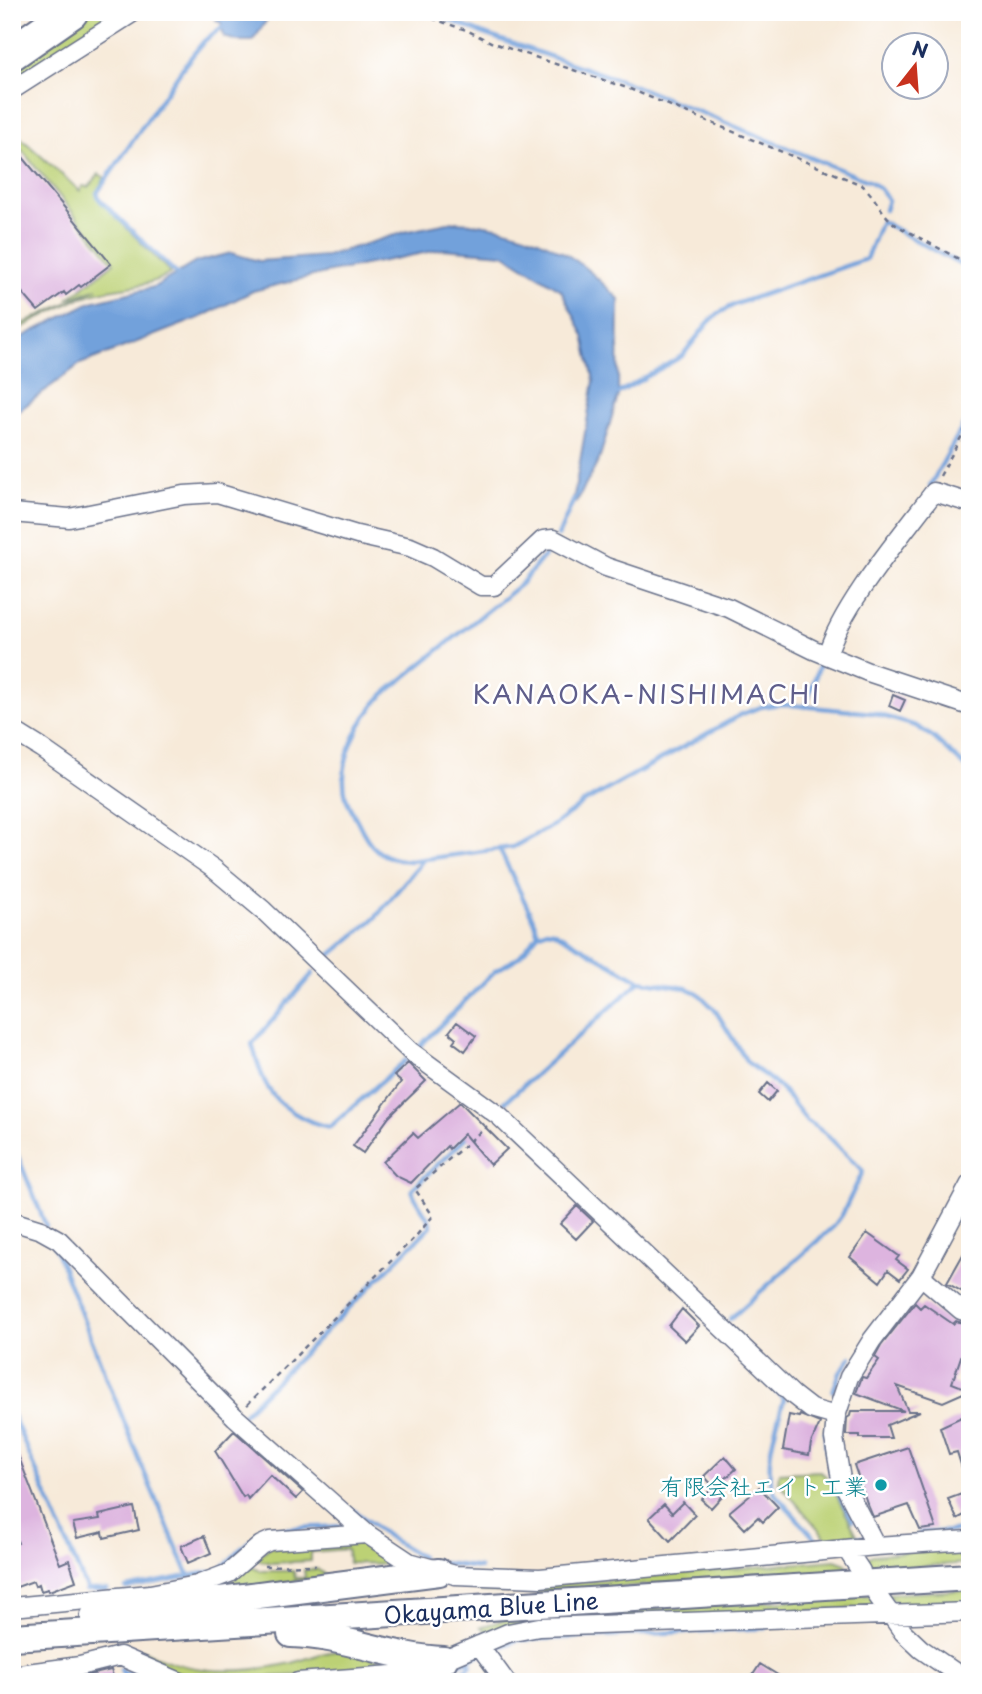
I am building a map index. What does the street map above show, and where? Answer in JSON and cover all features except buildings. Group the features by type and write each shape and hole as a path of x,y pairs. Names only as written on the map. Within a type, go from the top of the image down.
{"highway":[{"path":"12,32 43,12"},
{"path":"12,53 71,12"}],"main road":[{"path":"12,1623 107,1615 439,1572"},
{"name":"Okayama Blue Line","path":"12,1637 970,1577"},
{"path":"159,1628 225,1637 276,1634 330,1636 419,1659 443,1660"}],"street":[{"path":"12,90 134,12"},
{"path":"827,655 831,641 863,588 934,492 970,503"},
{"path":"12,513 69,518 184,495 217,493 357,535 410,547 433,557 481,586 489,587 494,586 543,540 556,541 606,567 729,608 868,672 970,706"},
{"path":"12,730 214,869 262,910 410,1051 499,1116 793,1395 811,1409 836,1416"},
{"path":"876,1546 841,1479 834,1438 836,1416 849,1377 872,1340 921,1276 970,1184"},
{"path":"12,1221 41,1230 59,1240 235,1417 367,1534 409,1562 455,1575 540,1578 876,1546 970,1541"},
{"path":"921,1276 961,1310 970,1313"},
{"path":"12,1607 136,1595 197,1585 229,1573 261,1545 270,1541 367,1534"},
{"path":"847,1550 861,1571"},
{"path":"877,1595 903,1632 921,1649 969,1682"},
{"path":"298,1682 420,1672 443,1660 482,1650 508,1633 540,1627 970,1612"},
{"path":"482,1650 506,1682"},
{"path":"12,1675 80,1666 120,1656 180,1682"}],"path":[{"path":"413,12 466,30 493,43 630,89 862,185 874,195 888,219 896,225 970,265"},
{"path":"934,492 970,421"},
{"path":"235,1417 433,1216 415,1189 499,1116"}],"green space":[{"path":"89,12 121,12 12,82 12,67"},
{"path":"12,130 80,191 83,186 89,187 99,174 105,178 96,193 99,200 171,273 140,285 86,296 12,333 12,329 98,288 68,299 114,263 16,143 12,142"},
{"path":"821,1471 828,1479 857,1535 827,1539 778,1482 779,1473"},
{"path":"352,1541 371,1545 393,1561 391,1564 349,1563 346,1549 311,1552 311,1561 272,1563 253,1559 271,1547"},
{"path":"970,1546 970,1563 866,1570 868,1558 873,1555"},
{"path":"835,1560 846,1564 850,1572 524,1593 481,1591 479,1584 496,1588 516,1588"},
{"path":"247,1565 261,1571 294,1571 295,1578 305,1578 304,1570 317,1569 328,1577 202,1592 232,1582"},
{"path":"970,1590 970,1605 901,1607 886,1594"},
{"path":"870,1595 873,1603 868,1607 488,1633 481,1627 507,1619"},
{"path":"143,1650 178,1664 216,1670 273,1667 340,1651 359,1654 402,1669 217,1680 171,1670 128,1652"}],"water":[{"path":"215,12 272,12 252,41 237,41 224,37"},
{"path":"453,222 510,230 551,246 579,263 619,299 618,396 599,460 576,503 573,501 594,381 584,336 561,290 504,254 443,249 253,291 199,318 80,364 12,416 12,342 91,302 154,287 196,262 231,253 259,261 326,256 408,231"}],"waterway":[{"path":"429,12 484,34 628,83 871,182 888,200 885,210"},
{"path":"178,275 100,200 97,193 184,66 204,41 222,27"},
{"path":"613,396 682,356 719,313 736,304 866,259 881,221 970,270"},
{"path":"930,486 970,413"},
{"path":"558,536 574,499"},
{"path":"554,544 521,584 384,694 359,728 347,755 344,783 346,797 367,839 384,855 410,861 513,847 555,824 583,803 742,714 780,704 873,713 916,726 933,737 970,771"},
{"path":"805,707 820,664"},
{"path":"418,1048 495,971 519,957 538,934 500,850"},
{"path":"327,958 375,918 423,860"},
{"path":"538,934 546,930 553,931 640,981 686,988 698,993 715,1010 747,1062 781,1088 807,1121 825,1133 863,1171 834,1226 730,1319"},
{"path":"313,973 252,1044 265,1081 278,1101 303,1118 330,1127 406,1060"},
{"path":"505,1102 640,981"},
{"path":"240,1417 431,1226 412,1189 470,1134"},
{"path":"12,1142 46,1226"},
{"path":"935,1231 970,1167"},
{"path":"53,1243 145,1474 189,1576"},
{"path":"716,1332 784,1399 772,1446 771,1483 775,1494 818,1542"},
{"path":"833,1391 840,1373 851,1357"},
{"path":"12,1414 87,1590"},
{"path":"825,1432 827,1456 833,1478 853,1520"},
{"path":"352,1512 353,1510 391,1539 421,1557"},
{"path":"224,1566 248,1542 266,1532 346,1526 347,1523"},
{"path":"920,1533 970,1530"},
{"path":"809,1544 864,1537"},
{"path":"443,1563 480,1568"},
{"path":"126,1588 210,1572"},
{"path":"86,1590 107,1590"},
{"path":"491,1651 517,1640 766,1628"},
{"path":"426,1679 479,1655"},
{"path":"449,1682 471,1665 468,1661"},
{"path":"121,1669 127,1682"},
{"path":"124,1674 131,1671 150,1682"}],"place":[{"name":"有限会社エイト工業","path":"881,1485"}],"district":[{"name":"KANAOKA-NISHIMACHI","path":"647,693"}]}
